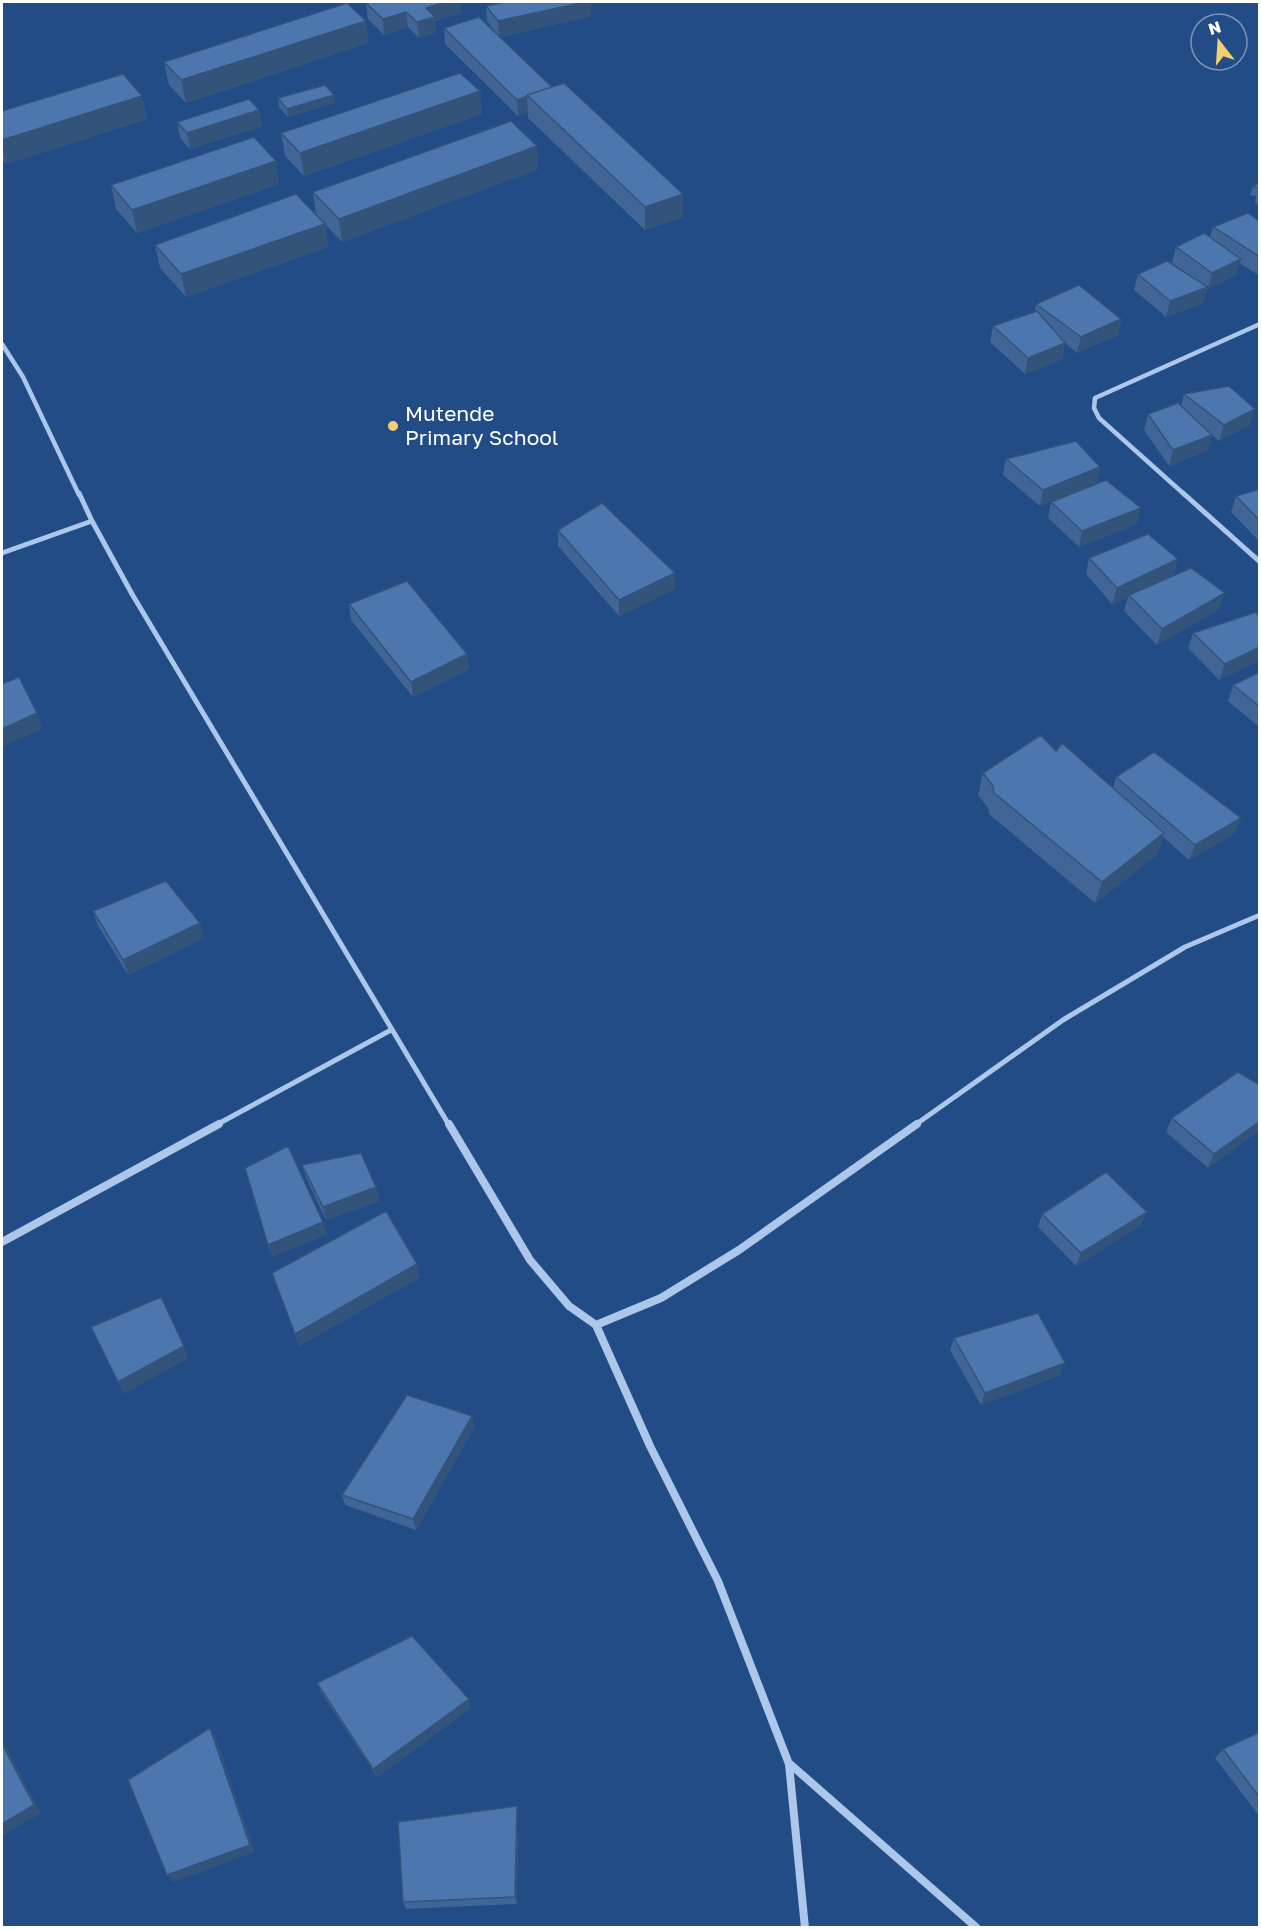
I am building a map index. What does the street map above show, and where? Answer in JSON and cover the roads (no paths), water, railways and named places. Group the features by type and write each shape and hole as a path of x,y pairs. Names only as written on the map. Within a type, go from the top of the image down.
{"street":[{"path":"1260,324 1095,398 1094,408 1099,418 1260,562"},
{"path":"2,344 22,377 92,521 144,614 530,1260 568,1306 596,1325 650,1446 718,1581 789,1764 805,1928"},
{"path":"2,553 92,521"},
{"path":"596,1325 662,1298 739,1250 1063,1020 1185,947 1260,915"},
{"path":"2,1242 391,1030"},
{"path":"789,1764 977,1928"}],"place":[{"name":"Mutende Primary School","path":"393,426"}]}
